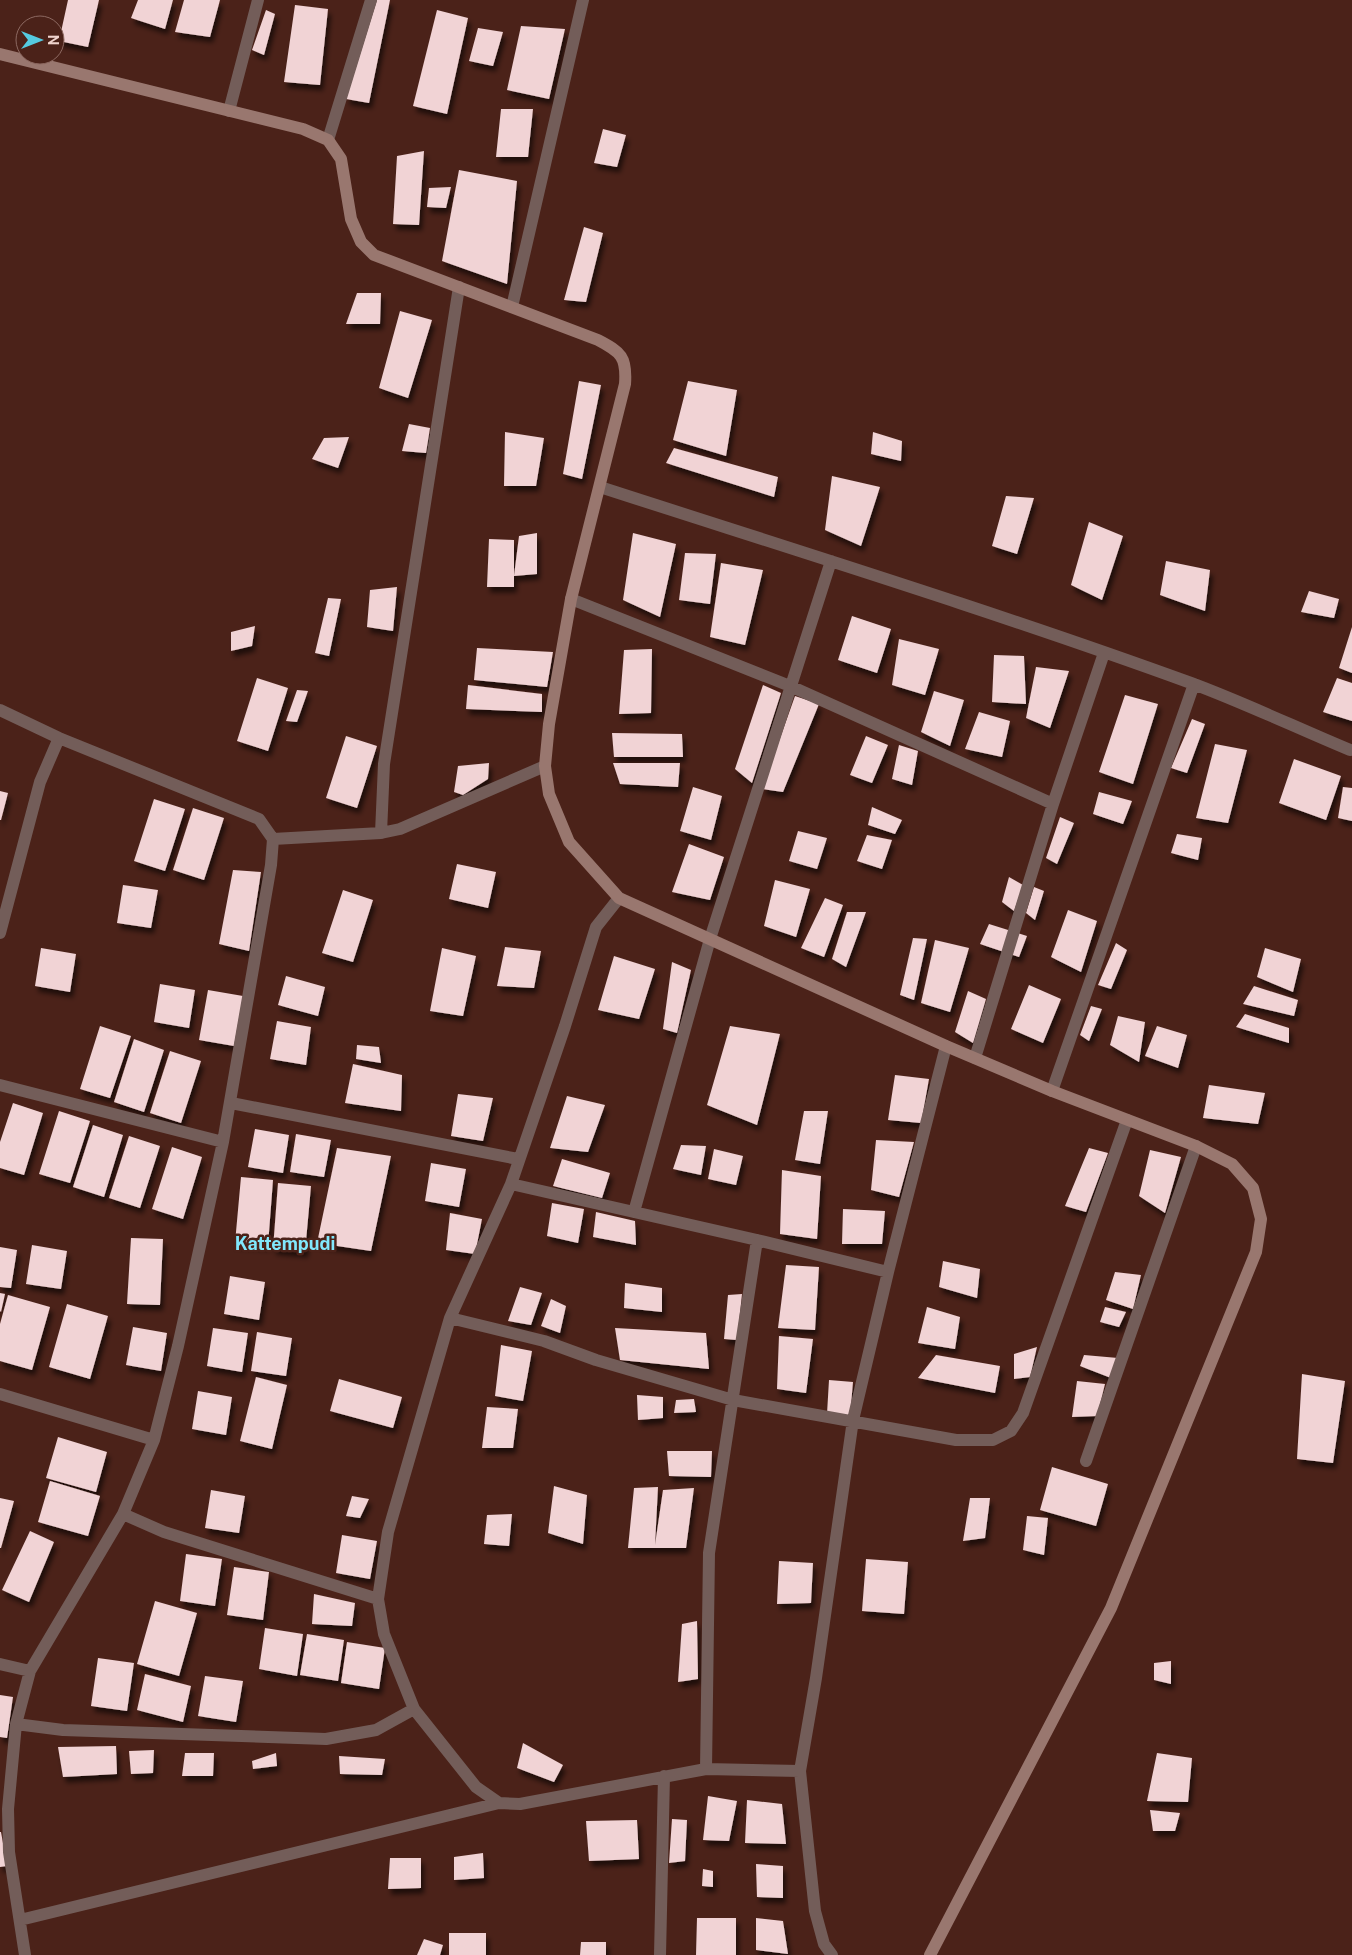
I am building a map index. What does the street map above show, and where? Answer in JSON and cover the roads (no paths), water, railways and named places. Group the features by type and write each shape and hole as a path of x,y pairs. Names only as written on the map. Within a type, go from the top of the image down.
{"street":[{"path":"229,111 258,0"},
{"path":"328,140 371,0"},
{"path":"512,307 583,0"},
{"path":"0,54 303,129 328,140 341,159 351,219 361,242 374,255 598,340 618,350 626,369 625,384 571,599 549,724 545,766 549,794 569,842 619,898 946,1046 1052,1091 1196,1146 1232,1164 1253,1188 1260,1219 1256,1252 1111,1608 930,1955"},
{"path":"380,833 384,764 459,287"},
{"path":"600,487 923,590 1104,652 1194,684 1350,750"},
{"path":"634,1212 710,939 831,562"},
{"path":"571,599 790,686 1053,804"},
{"path":"975,1058 1053,804 1104,652"},
{"path":"1052,1091 1194,684"},
{"path":"0,710 59,738 259,819 273,839 271,865 231,1103 178,1346 154,1440 123,1514 30,1671 16,1724 8,1818 10,1852 25,1955"},
{"path":"0,932 40,782 59,738"},
{"path":"273,839 380,833 400,829 545,766"},
{"path":"498,1803 476,1787 414,1709 384,1634 378,1599 388,1532 450,1318 511,1184 518,1159 566,1026 596,927 619,898"},
{"path":"832,1955 824,1944 815,1911 800,1771 816,1678 853,1420 888,1272 946,1046"},
{"path":"0,1085 223,1142"},
{"path":"231,1103 518,1159"},
{"path":"450,1318 544,1341 596,1360 733,1400 853,1420 956,1440 993,1440 1011,1431 1023,1413 1127,1120"},
{"path":"1086,1461 1196,1146"},
{"path":"511,1184 888,1272"},
{"path":"706,1769 709,1553 757,1240"},
{"path":"0,1394 154,1440"},
{"path":"123,1514 164,1532 378,1599"},
{"path":"0,1664 30,1671"},
{"path":"16,1724 63,1730 326,1739 376,1730 414,1709"},
{"path":"20,1920 498,1803 520,1804 706,1769 800,1771"},
{"path":"660,1955 664,1776"}],"district":[{"name":"Kattempudi","path":"285,1244"}]}
